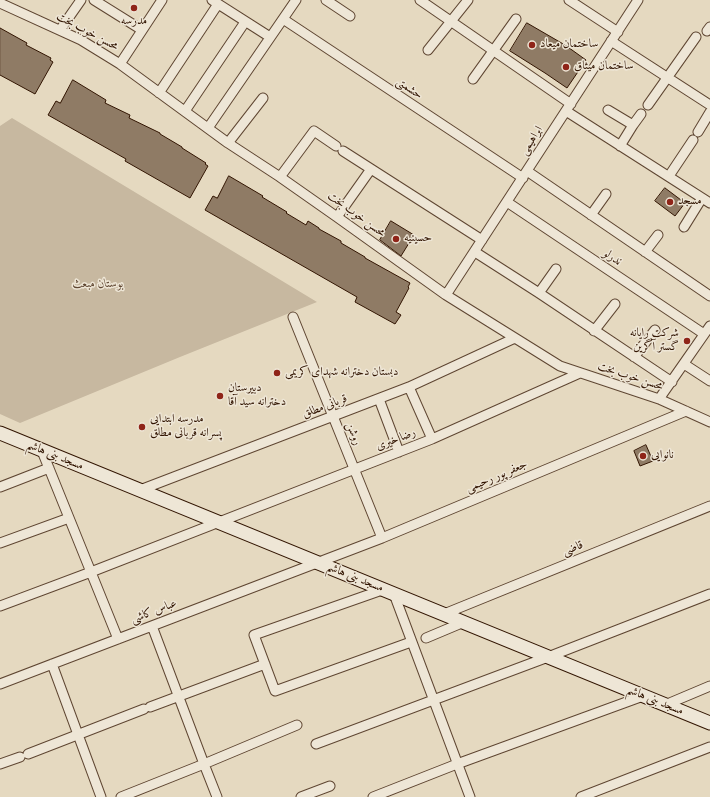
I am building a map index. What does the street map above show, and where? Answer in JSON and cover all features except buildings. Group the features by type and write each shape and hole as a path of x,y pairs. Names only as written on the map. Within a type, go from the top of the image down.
{"main road":[{"name":"مسجد بنی هاشم","path":"2,436 140,490 710,723"}],"street":[{"path":"60,30 81,0"},
{"path":"94,0 142,30"},
{"path":"120,64 162,0"},
{"path":"208,128 296,0"},
{"path":"326,0 350,16"},
{"path":"420,0 493,50 620,146 710,203"},
{"path":"428,50 468,0"},
{"path":"568,0 618,32"},
{"name":"ابراهیمی","path":"446,295 638,0"},
{"name":"محسن خوب بخت","path":"0,2 81,40 120,64 228,143 280,177 446,295 560,366 660,399 710,422"},
{"path":"159,92 215,2 270,37"},
{"name":"حشمتی","path":"283,19 525,175 590,215 710,296"},
{"path":"473,79 516,19"},
{"path":"185,111 245,22"},
{"path":"648,105 696,37"},
{"path":"611,41 710,105"},
{"path":"228,143 263,98"},
{"path":"608,110 632,125"},
{"path":"698,132 710,112"},
{"path":"620,146 632,125 641,114"},
{"path":"280,177 314,131 482,240"},
{"path":"669,176 693,140"},
{"path":"337,217 371,169"},
{"path":"590,215 606,194"},
{"path":"684,227 702,198"},
{"name":"ندرلو","path":"507,202 704,334"},
{"path":"645,252 658,235"},
{"path":"475,252 539,292 594,331 672,382"},
{"path":"539,292 556,269"},
{"path":"594,331 615,304"},
{"name":"روشن","path":"293,318 382,538"},
{"path":"660,399 710,326"},
{"path":"634,357 656,330"},
{"name":"قربانی مطلق","path":"140,490 409,387 515,338"},
{"path":"684,364 710,381"},
{"name":"رضا خیری","path":"0,606 219,523 432,439 580,373"},
{"path":"409,387 432,439"},
{"path":"379,399 399,452"},
{"name":"جعفر پور رحیمی","path":"317,563 382,538 686,411"},
{"path":"42,451 118,639"},
{"path":"0,487 49,468"},
{"name":"قاضی","path":"444,614 710,506"},
{"path":"0,543 69,518"},
{"name":"عباس کاشی","path":"0,684 317,563"},
{"path":"411,642 275,691 254,635 388,592 411,642 470,797"},
{"path":"316,744 548,657 710,594"},
{"path":"426,638 464,622"},
{"path":"152,626 217,797"},
{"path":"52,664 101,797"},
{"path":"0,764 265,664"},
{"path":"665,705 710,686"},
{"path":"373,797 457,764 643,696"},
{"path":"121,797 297,725"},
{"path":"580,797 710,747"},
{"path":"301,797 330,786"}],"green space":[{"name":"بوستان مبعث","path":"12,118 317,302 20,423 0,414 0,126"}],"place":[{"name":"مدرسه","path":"134,8"},
{"name":"ساختمان میعاد","path":"532,45"},
{"name":"ساختمان میثاق","path":"566,67"},
{"name":"مسجد","path":"670,202"},
{"name":"حسینیه","path":"396,239"},
{"name":"شرکت رایانه گستر آگرین","path":"687,341"},
{"name":"دبستان دخترانه شهدای کریمی","path":"277,373"},
{"name":"دبیرستان دخترانه سید آقا","path":"220,396"},
{"name":"مدرسه ابتدایی پسرانه قربانی مطلق","path":"142,427"},
{"name":"نانوایی","path":"643,456"}]}
